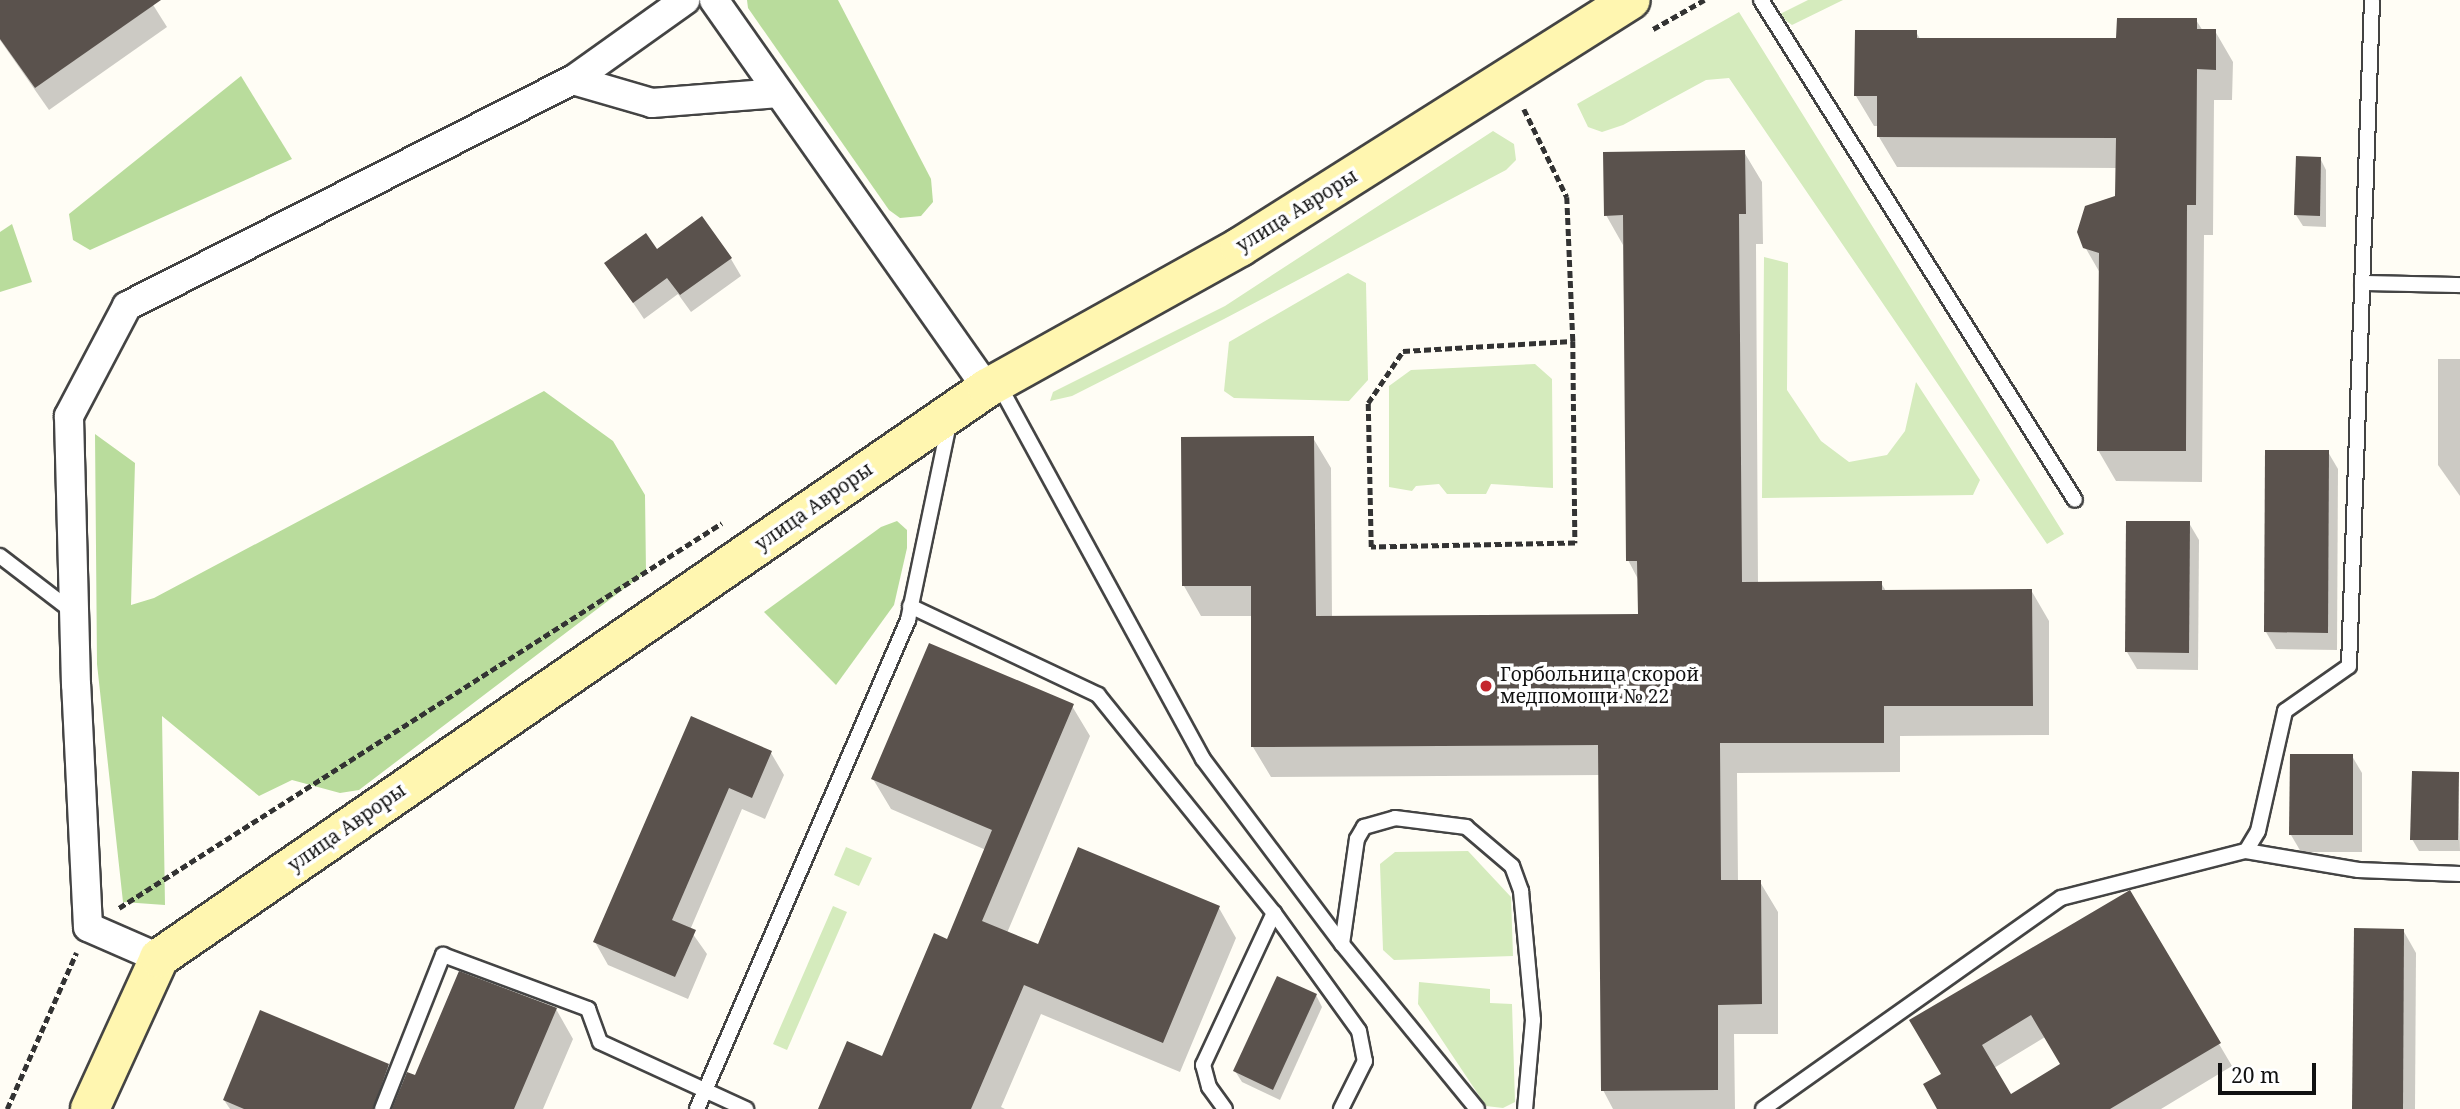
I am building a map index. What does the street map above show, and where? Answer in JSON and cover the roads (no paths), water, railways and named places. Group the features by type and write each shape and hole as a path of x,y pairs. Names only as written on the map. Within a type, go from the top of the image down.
{"street":[{"path":"90,1109 159,958 88,927 74,613 69,416 127,306 573,80 685,0"},
{"path":"714,0 992,385"},
{"name":"улица Авроры","path":"159,958 992,385 1240,247 1630,0"},
{"path":"573,80 652,103 779,93"}],"lane":[{"path":"1761,0 2076,500"},
{"path":"2246,851 2258,831 2284,711 2349,666 2372,0"},
{"path":"2362,283 2460,285"},
{"path":"992,385 1203,759 1342,944 1477,1109"},
{"path":"697,1109 910,606 951,412"},
{"path":"0,556 74,613"},
{"path":"910,606 1098,695 1274,914 1359,1031 1365,1061 1341,1109"},
{"path":"1342,944 1357,839 1364,827 1395,818 1466,827 1512,866 1521,891 1533,1020 1525,1109"},
{"path":"1763,1109 2061,898 2246,851 2358,870 2460,874"},
{"path":"1225,1109 1209,1087 1203,1065 1274,914"},
{"path":"382,1109 443,955 588,1009 600,1042 746,1109"}],"place":[{"name":"Горбольница скорой медпомощи № 22","path":"1486,686"}]}
